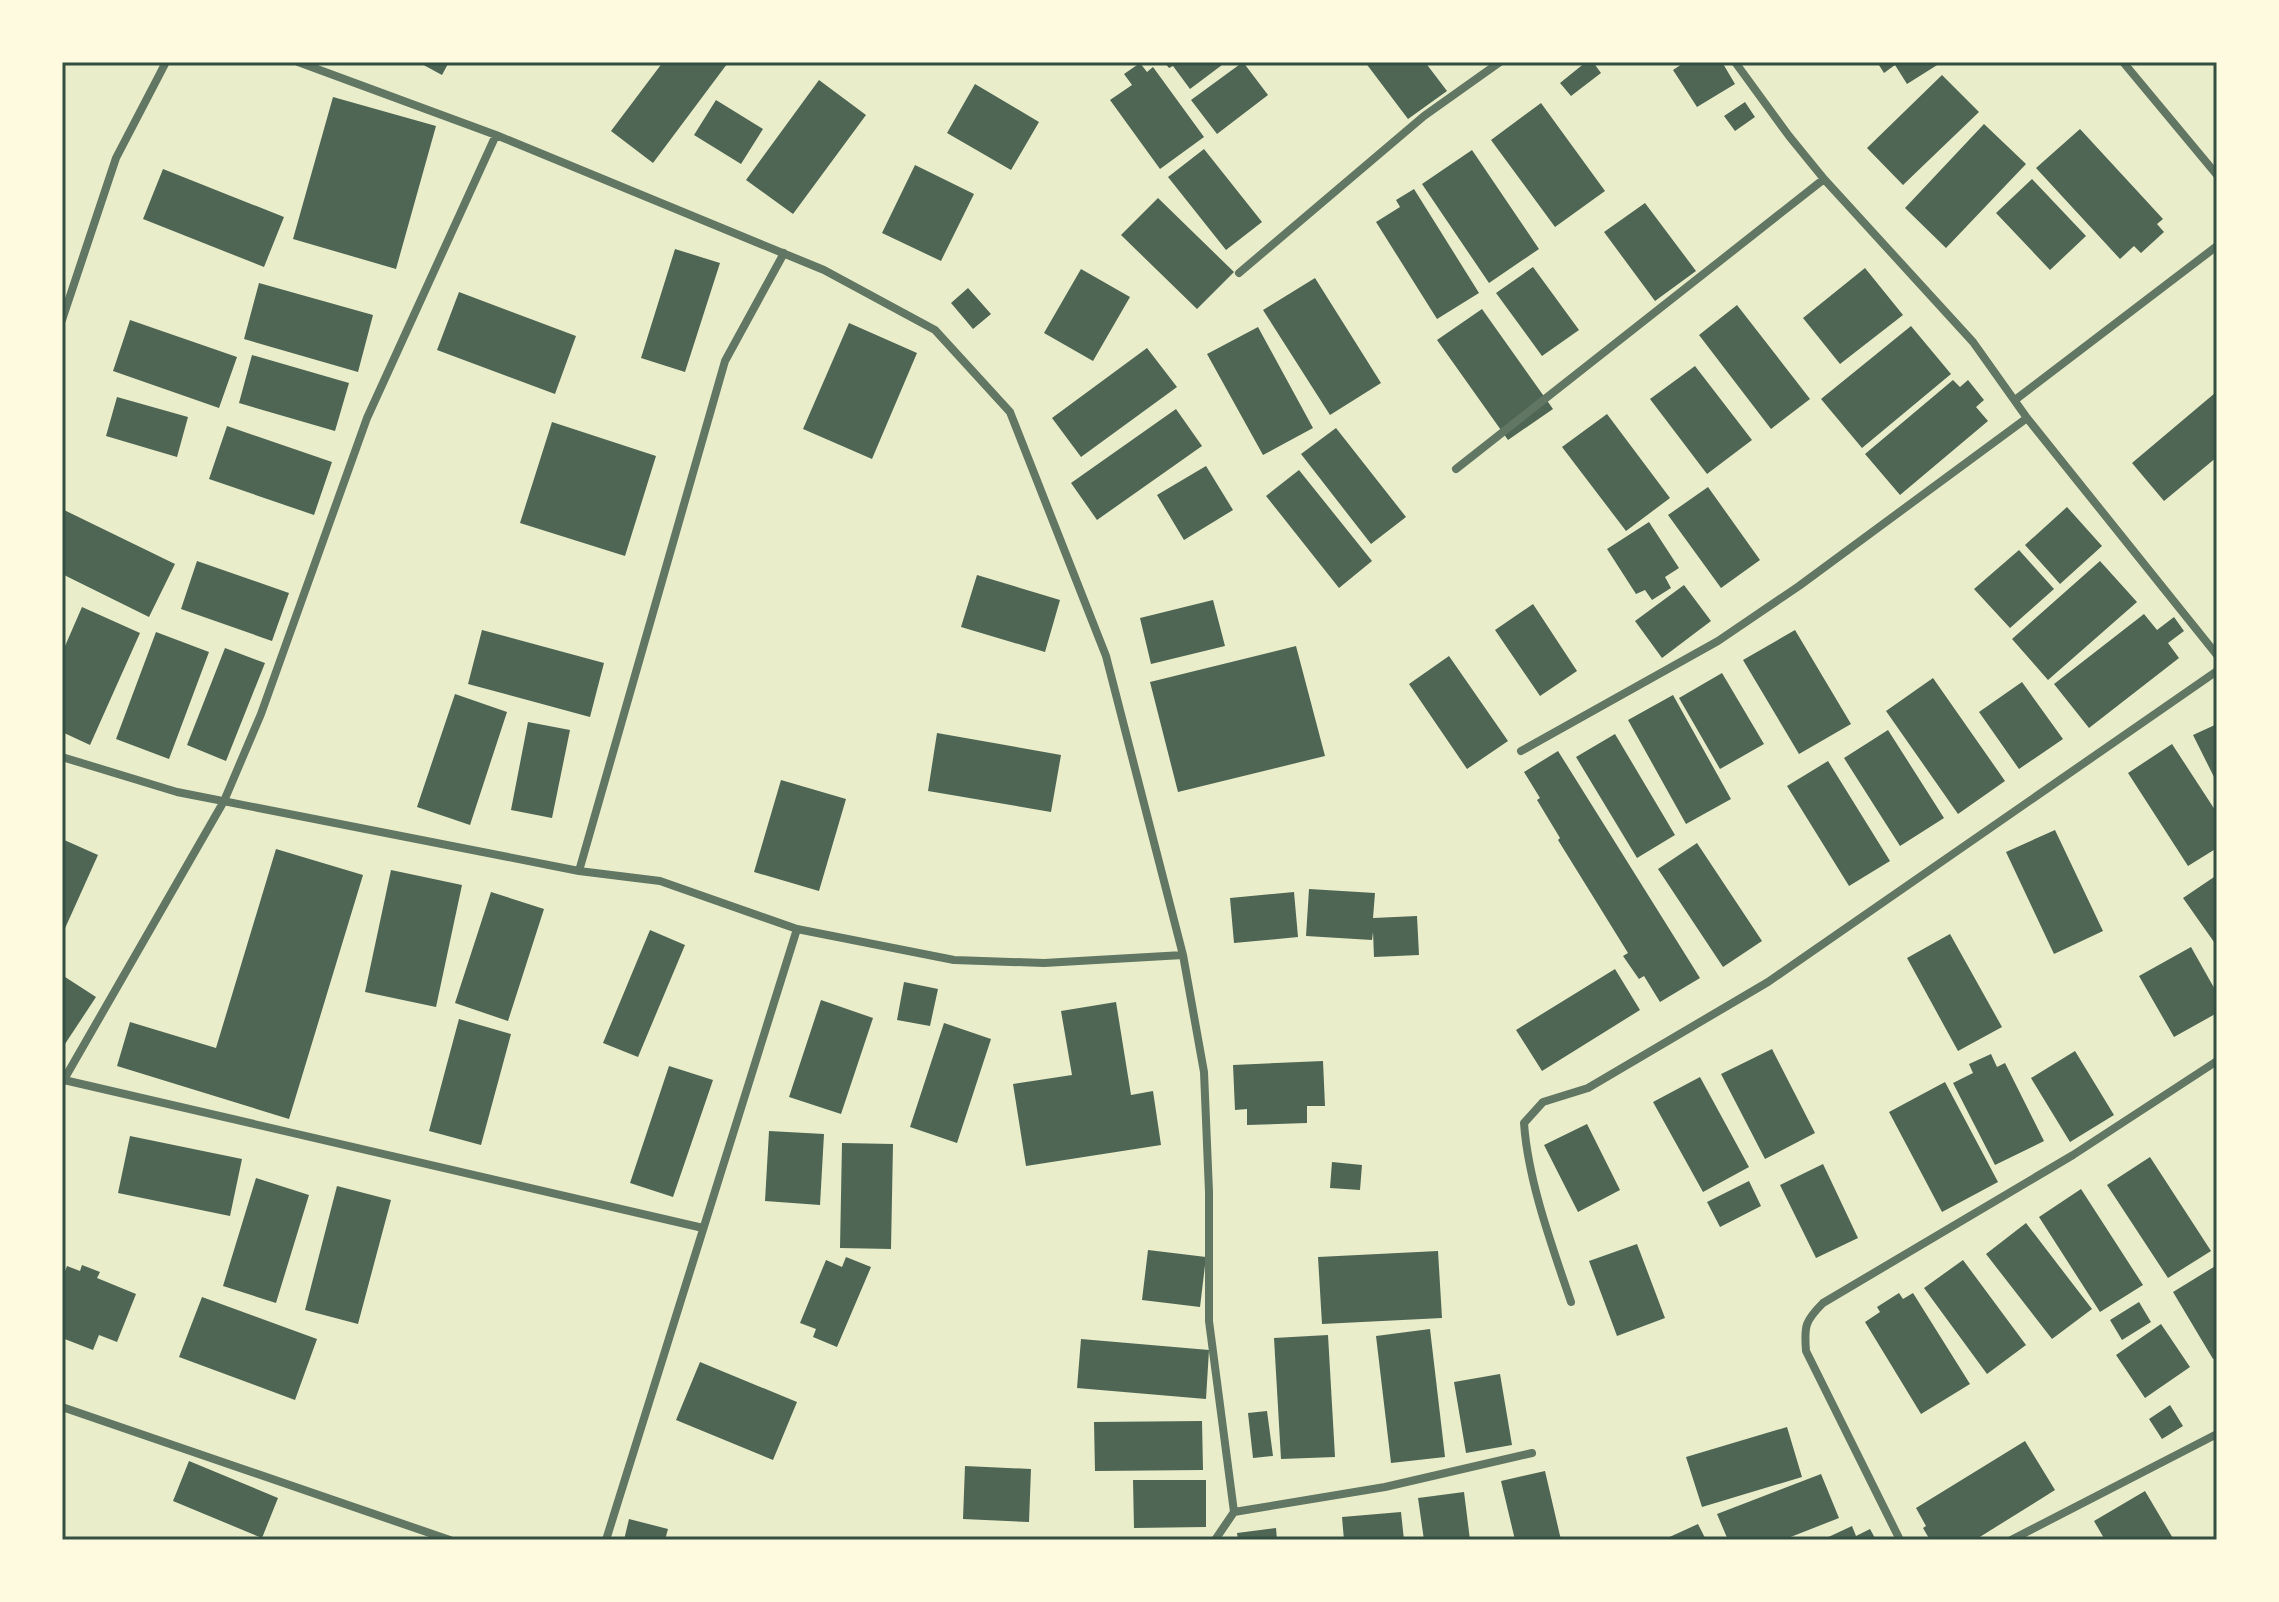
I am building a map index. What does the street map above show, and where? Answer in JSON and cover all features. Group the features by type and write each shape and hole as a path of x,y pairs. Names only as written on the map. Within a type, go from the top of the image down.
{"street":[{"path":"62,320 116,158 166,62"},
{"path":"298,62 496,135 824,270 935,330 1010,412 1106,656 1183,955 1204,1072 1209,1192 1209,1321 1234,1512 1215,1540"},
{"path":"1239,273 1424,116 1500,62"},
{"path":"1735,62 1824,179 1973,342 2027,418 2217,655"},
{"path":"2123,62 2217,175"},
{"path":"496,135 367,418 261,714 224,801 63,1082 703,1228"},
{"path":"1456,469 1824,179"},
{"path":"2015,400 2217,246"},
{"path":"579,871 725,361 784,253"},
{"path":"1521,751 1718,641 1799,586 2027,418"},
{"path":"1571,1302 1546,1227 1526,1145 1524,1123 1543,1102 1588,1088 1768,982 2217,671"},
{"path":"62,757 177,792 579,871 660,881 797,929 954,960 1044,963 1183,955"},
{"path":"606,1540 797,929"},
{"path":"1900,1540 1806,1351 1804,1329 1811,1315 1823,1303 2073,1155 2217,1061"},
{"path":"62,1407 450,1540"},
{"path":"2011,1540 2217,1434"},
{"path":"1234,1512 1385,1487 1532,1453"}],"building":[{"path":"418,62 449,62 442,75"},
{"path":"663,62 727,64 653,163 611,131"},
{"path":"1164,62 1226,62 1190,89 1173,66 1169,68"},
{"path":"1243,62 1268,95 1217,134 1191,100"},
{"path":"1365,62 1425,62 1447,91 1408,119"},
{"path":"1586,62 1593,62 1601,73 1571,96 1560,83"},
{"path":"1685,62 1722,62 1735,84 1697,107 1673,70"},
{"path":"1877,62 1942,62 1907,84 1895,65 1884,73"},
{"path":"1140,63 1147,72 1153,67 1204,137 1160,169 1110,100 1132,85 1124,74"},
{"path":"1942,75 1979,112 1903,185 1867,148"},
{"path":"819,80 866,115 793,214 746,180"},
{"path":"975,84 1039,122 1011,170 947,133"},
{"path":"333,97 436,126 396,269 293,239"},
{"path":"716,100 763,129 741,164 694,135"},
{"path":"1745,102 1755,117 1735,131 1724,116"},
{"path":"1541,103 1605,191 1555,227 1491,140"},
{"path":"1984,124 2026,164 1946,248 1905,208"},
{"path":"2080,129 2163,219 2157,224 2164,232 2141,253 2134,246 2120,259 2036,168"},
{"path":"1204,149 1262,222 1226,250 1168,177"},
{"path":"1472,150 1539,249 1489,283 1422,184"},
{"path":"915,165 974,194 941,261 882,233"},
{"path":"163,169 284,217 264,267 143,219"},
{"path":"2032,179 2086,236 2050,270 1996,213"},
{"path":"1414,189 1479,293 1437,319 1376,222 1400,207 1396,200"},
{"path":"1158,198 1234,272 1197,309 1121,235"},
{"path":"1645,203 1696,271 1655,301 1604,232"},
{"path":"675,249 720,263 685,372 641,358"},
{"path":"1533,267 1579,330 1542,356 1496,293"},
{"path":"1865,268 1903,315 1840,364 1803,318"},
{"path":"1081,269 1130,297 1093,361 1044,333"},
{"path":"1315,278 1381,383 1330,415 1263,310"},
{"path":"259,283 373,315 358,372 244,339"},
{"path":"968,288 991,314 973,329 951,303"},
{"path":"459,292 576,336 555,394 437,350"},
{"path":"1737,305 1810,399 1771,429 1699,335"},
{"path":"1482,309 1553,409 1508,440 1437,340"},
{"path":"130,320 237,357 219,408 113,371"},
{"path":"849,323 917,353 872,459 803,429"},
{"path":"1911,326 1951,374 1862,448 1821,399"},
{"path":"1258,327 1313,428 1263,455 1207,354"},
{"path":"1147,348 1177,387 1081,457 1052,418"},
{"path":"252,355 349,383 335,431 239,403"},
{"path":"1695,366 1752,440 1707,474 1650,399"},
{"path":"1953,380 1960,387 1968,380 1984,400 1976,407 1988,421 1900,495 1865,454"},
{"path":"2215,393 2217,457 2164,501 2132,463"},
{"path":"117,397 188,417 177,457 106,436"},
{"path":"1176,409 1202,446 1097,520 1071,483"},
{"path":"1607,414 1670,498 1626,531 1562,447"},
{"path":"552,422 656,456 625,556 520,523"},
{"path":"227,426 332,462 314,515 209,479"},
{"path":"1336,428 1406,517 1371,544 1301,454"},
{"path":"1206,466 1233,510 1184,540 1157,495"},
{"path":"1299,470 1372,561 1339,588 1266,496"},
{"path":"1708,487 1760,560 1721,588 1668,515"},
{"path":"2067,507 2102,546 2060,584 2025,545"},
{"path":"62,509 175,564 149,617 62,574"},
{"path":"1649,522 1679,568 1665,577 1671,588 1652,600 1645,590 1636,594 1607,549"},
{"path":"2019,550 2054,589 2010,628 1974,589"},
{"path":"197,561 289,593 272,641 181,609"},
{"path":"2100,561 2137,602 2048,680 2012,639"},
{"path":"977,575 1060,600 1045,652 961,627"},
{"path":"1684,585 1711,621 1662,658 1635,621"},
{"path":"1213,600 1225,646 1151,664 1140,618"},
{"path":"1533,604 1577,671 1540,696 1495,630"},
{"path":"82,607 140,633 90,745 62,732 62,653"},
{"path":"2144,614 2157,630 2174,617 2184,631 2168,643 2179,658 2089,728 2054,684"},
{"path":"482,630 604,663 590,717 468,684"},
{"path":"1795,630 1851,724 1799,754 1743,660"},
{"path":"156,632 209,652 169,759 116,739"},
{"path":"1296,646 1325,756 1178,792 1150,682"},
{"path":"225,648 265,663 226,761 187,745"},
{"path":"1449,656 1508,741 1467,769 1409,684"},
{"path":"1722,673 1764,744 1720,769 1679,698"},
{"path":"1933,678 2005,781 1958,814 1886,711"},
{"path":"2022,682 2063,739 2019,769 1979,712"},
{"path":"455,694 507,712 470,825 417,807"},
{"path":"1673,695 1731,799 1686,824 1628,720"},
{"path":"528,722 570,730 552,818 511,810"},
{"path":"2217,724 2217,783 2193,735"},
{"path":"1888,730 1944,818 1900,846 1844,758"},
{"path":"937,733 1061,755 1051,812 928,791"},
{"path":"1615,734 1675,835 1637,858 1576,757"},
{"path":"2172,744 2217,813 2217,848 2188,866 2128,773"},
{"path":"1558,751 1700,978 1660,1002 1644,976 1639,979 1623,956 1628,953 1558,840 1560,838 1537,800 1540,798 1524,772"},
{"path":"1828,761 1890,861 1849,886 1787,786"},
{"path":"781,780 846,799 819,891 754,872"},
{"path":"2055,830 2103,931 2054,954 2006,852"},
{"path":"62,839 98,855 62,935"},
{"path":"1697,843 1762,941 1723,967 1658,869"},
{"path":"276,849 363,875 289,1119 117,1066 130,1022 216,1048"},
{"path":"391,870 462,885 436,1007 365,992"},
{"path":"2217,875 2217,940 2214,942 2183,898"},
{"path":"1309,889 1375,893 1373,918 1417,916 1419,955 1374,957 1373,932 1372,940 1306,936"},
{"path":"491,892 544,909 508,1021 455,1003"},
{"path":"1294,892 1298,937 1234,943 1230,898"},
{"path":"650,930 685,945 638,1057 603,1043"},
{"path":"1950,934 2002,1027 1958,1051 1907,958"},
{"path":"2191,947 2217,993 2217,1013 2174,1037 2139,976"},
{"path":"1615,969 1640,1010 1542,1071 1516,1030"},
{"path":"62,975 96,997 65,1044 62,1042"},
{"path":"904,982 938,989 930,1026 897,1020"},
{"path":"821,1000 873,1018 841,1114 789,1097"},
{"path":"1116,1002 1131,1095 1153,1091 1161,1145 1026,1166 1013,1084 1072,1075 1061,1011"},
{"path":"459,1019 511,1034 481,1145 429,1131"},
{"path":"944,1023 991,1039 957,1143 910,1127"},
{"path":"1772,1049 1815,1133 1765,1159 1721,1074"},
{"path":"2075,1051 2114,1115 2070,1142 2031,1078"},
{"path":"1991,1054 1997,1067 2005,1063 2044,1141 1995,1165 1953,1083 1973,1073 1969,1064"},
{"path":"1323,1061 1325,1106 1307,1106 1307,1123 1247,1125 1247,1109 1235,1110 1233,1065"},
{"path":"669,1066 713,1080 673,1197 630,1183"},
{"path":"1700,1077 1749,1167 1703,1192 1653,1102"},
{"path":"1945,1082 1998,1182 1942,1212 1889,1112"},
{"path":"1587,1124 1620,1190 1578,1212 1544,1145"},
{"path":"769,1131 824,1134 820,1205 765,1201"},
{"path":"130,1136 242,1159 230,1216 118,1193"},
{"path":"842,1143 893,1144 891,1249 840,1248"},
{"path":"2150,1157 2211,1251 2168,1278 2107,1185"},
{"path":"1332,1162 1362,1165 1360,1190 1330,1188"},
{"path":"1823,1164 1858,1238 1816,1258 1780,1185"},
{"path":"256,1178 309,1195 276,1303 223,1286"},
{"path":"1749,1181 1761,1206 1720,1227 1707,1202"},
{"path":"337,1186 391,1200 358,1324 305,1310"},
{"path":"2081,1189 2143,1285 2100,1312 2039,1217"},
{"path":"2026,1223 2092,1309 2052,1339 1986,1254"},
{"path":"1637,1244 1665,1318 1617,1336 1589,1261"},
{"path":"1148,1250 1206,1257 1200,1307 1142,1300"},
{"path":"1438,1251 1442,1318 1322,1324 1318,1257"},
{"path":"846,1257 871,1267 837,1347 813,1337 816,1329 800,1323 826,1260 842,1267"},
{"path":"1963,1260 2026,1345 1987,1374 1924,1288"},
{"path":"82,1265 100,1272 97,1278 136,1294 117,1342 99,1335 93,1350 62,1338 62,1279 67,1266 80,1271"},
{"path":"2217,1265 2217,1357 2213,1359 2173,1292"},
{"path":"1899,1293 1903,1299 1913,1293 1970,1384 1921,1414 1865,1322 1880,1312 1877,1307"},
{"path":"202,1297 317,1339 295,1400 179,1357"},
{"path":"2139,1302 2151,1322 2122,1340 2110,1320"},
{"path":"2161,1324 2190,1367 2145,1398 2116,1355"},
{"path":"1430,1329 1445,1457 1391,1463 1376,1336"},
{"path":"1328,1335 1335,1457 1281,1459 1274,1338"},
{"path":"1081,1339 1209,1350 1206,1399 1077,1388"},
{"path":"700,1362 797,1402 773,1460 676,1420"},
{"path":"1500,1374 1512,1445 1466,1453 1454,1382"},
{"path":"2170,1405 2183,1426 2162,1439 2149,1419"},
{"path":"1267,1411 1273,1456 1253,1458 1248,1413"},
{"path":"1202,1421 1203,1470 1095,1471 1094,1422"},
{"path":"1787,1427 1802,1477 1702,1507 1686,1457"},
{"path":"2025,1441 2055,1490 1975,1540 1930,1540 1916,1508"},
{"path":"189,1461 278,1498 262,1538 173,1501"},
{"path":"965,1466 1031,1469 1029,1522 963,1519"},
{"path":"1545,1471 1561,1540 1515,1540 1501,1481"},
{"path":"1821,1474 1839,1518 1783,1540 1728,1540 1717,1514"},
{"path":"1133,1480 1206,1480 1206,1527 1134,1528"},
{"path":"2145,1491 2174,1540 2105,1540 2094,1521"},
{"path":"1464,1492 1470,1540 1424,1540 1418,1498"},
{"path":"1401,1512 1404,1540 1344,1540 1342,1517"},
{"path":"629,1519 668,1529 665,1540 624,1540"},
{"path":"1698,1524 1706,1540 1663,1540"},
{"path":"1852,1526 1856,1536 1870,1529 1876,1540 1822,1540"},
{"path":"1276,1528 1277,1540 1238,1540 1237,1533"}]}
